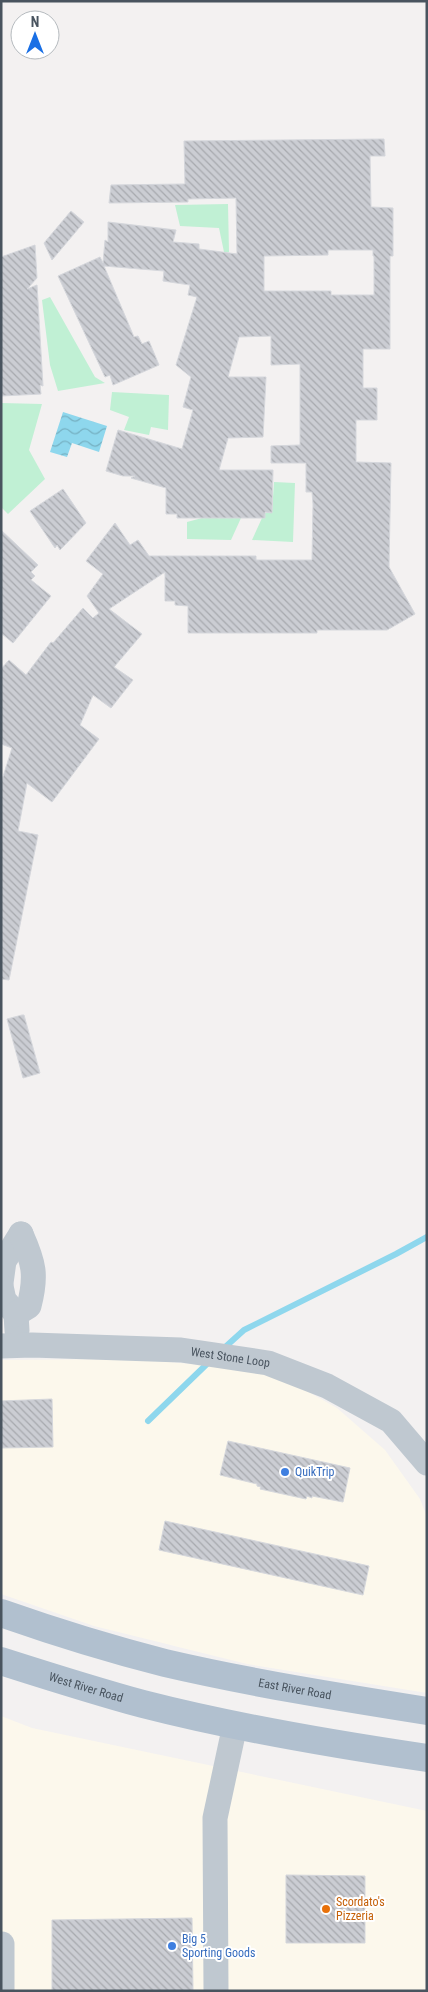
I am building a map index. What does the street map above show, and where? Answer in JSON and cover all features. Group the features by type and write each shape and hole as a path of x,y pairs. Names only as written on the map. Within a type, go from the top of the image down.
{"main road":[{"name":"East River Road","path":"1,1614 164,1662 283,1688 427,1711"},
{"name":"West River Road","path":"1,1661 88,1688 172,1711 234,1725"},
{"path":"234,1725 427,1758"}],"street":[{"path":"9,1346 16,1314 29,1306 34,1286 32,1257 21,1234 4,1261 1,1284 4,1300 16,1314"},
{"name":"West Stone Loop","path":"9,1346 181,1350 268,1363 327,1386 391,1421 427,1462"},
{"path":"216,1991 215,1818 234,1725"},
{"path":"2,1944 2,1991"}],"shaded area":[{"path":"135,1359 236,1368 280,1376 337,1408 385,1450 420,1499 427,1517 427,1693 247,1664 94,1626 1,1594 1,1360"},
{"path":"1,1716 32,1728 427,1811 427,1991 1,1991"}],"green space":[{"path":"228,204 229,252 224,252 219,228 180,226 175,205"},
{"path":"50,297 95,377 105,383 58,391 50,365 42,300"},
{"path":"112,392 169,395 168,430 151,427 149,435 124,430 129,417 110,410"},
{"path":"1,403 42,404 29,450 45,479 8,514 1,507"},
{"path":"274,482 295,483 293,542 252,540 262,518 265,518 265,513 272,513"},
{"path":"202,518 241,518 231,540 187,539 187,522"}],"water":[{"path":"63,412 107,426 99,452 72,443 67,457 50,452"}],"building":[{"path":"384,139 385,156 370,156 371,207 393,208 393,256 390,256 390,349 363,349 363,388 377,388 377,420 356,420 356,462 391,463 389,567 415,614 387,630 317,630 317,633 188,633 188,606 175,605 175,601 165,601 165,572 109,609 142,634 114,667 133,680 111,708 93,695 80,725 99,739 52,802 27,783 18,831 38,835 9,980 1,979 1,783 12,748 1,744 1,669 9,660 26,675 51,642 53,643 83,608 93,618 99,613 87,596 103,574 86,561 115,523 130,545 138,540 149,556 256,556 256,560 312,560 313,504 312,492 306,492 306,463 271,463 271,446 300,445 300,364 271,365 271,336 239,337 228,377 266,377 263,437 228,438 219,470 273,470 272,513 265,512 265,518 177,518 177,514 166,514 166,488 131,478 135,476 123,476 106,471 118,430 182,449 193,410 183,407 191,377 176,365 197,297 188,295 190,285 163,281 164,271 104,266 134,337 138,336 142,344 149,341 159,365 113,385 110,375 105,377 58,276 100,257 103,263 105,240 108,242 108,222 176,230 173,242 199,244 199,249 237,254 236,198 188,199 188,202 109,203 111,185 185,184 184,141","holes":["328,250 373,250 374,295 331,295 331,291 264,291 264,256 328,255"]},
{"path":"71,211 84,222 52,260 44,243"},
{"path":"35,245 37,278 27,289 37,285 43,386 40,385 41,394 1,396 1,257"},
{"path":"63,489 86,523 60,550 57,545 55,548 30,511"},
{"path":"1,530 38,565 31,572 35,576 31,580 51,596 13,643 1,633"},
{"path":"24,1015 40,1073 23,1078 7,1019"},
{"path":"52,1399 53,1447 1,1448 1,1401"},
{"name":"QuikTrip","path":"228,1441 350,1468 343,1502 312,1496 312,1498 307,1496 306,1499 260,1489 261,1487 257,1486 257,1484 220,1475"},
{"path":"165,1521 369,1566 363,1595 159,1550"},
{"name":"Scordato's Pizzeria","path":"286,1875 365,1876 365,1943 286,1943"},
{"path":"192,1918 193,1991 52,1991 52,1920"}],"waterway":[{"path":"223,1349 244,1330 427,1237"},
{"path":"148,1421 210,1361"}],"place":[{"name":"QuikTrip","path":"285,1472"},
{"name":"Scordato's Pizzeria","path":"326,1909"},
{"name":"Big 5 Sporting Goods","path":"172,1946"}]}
